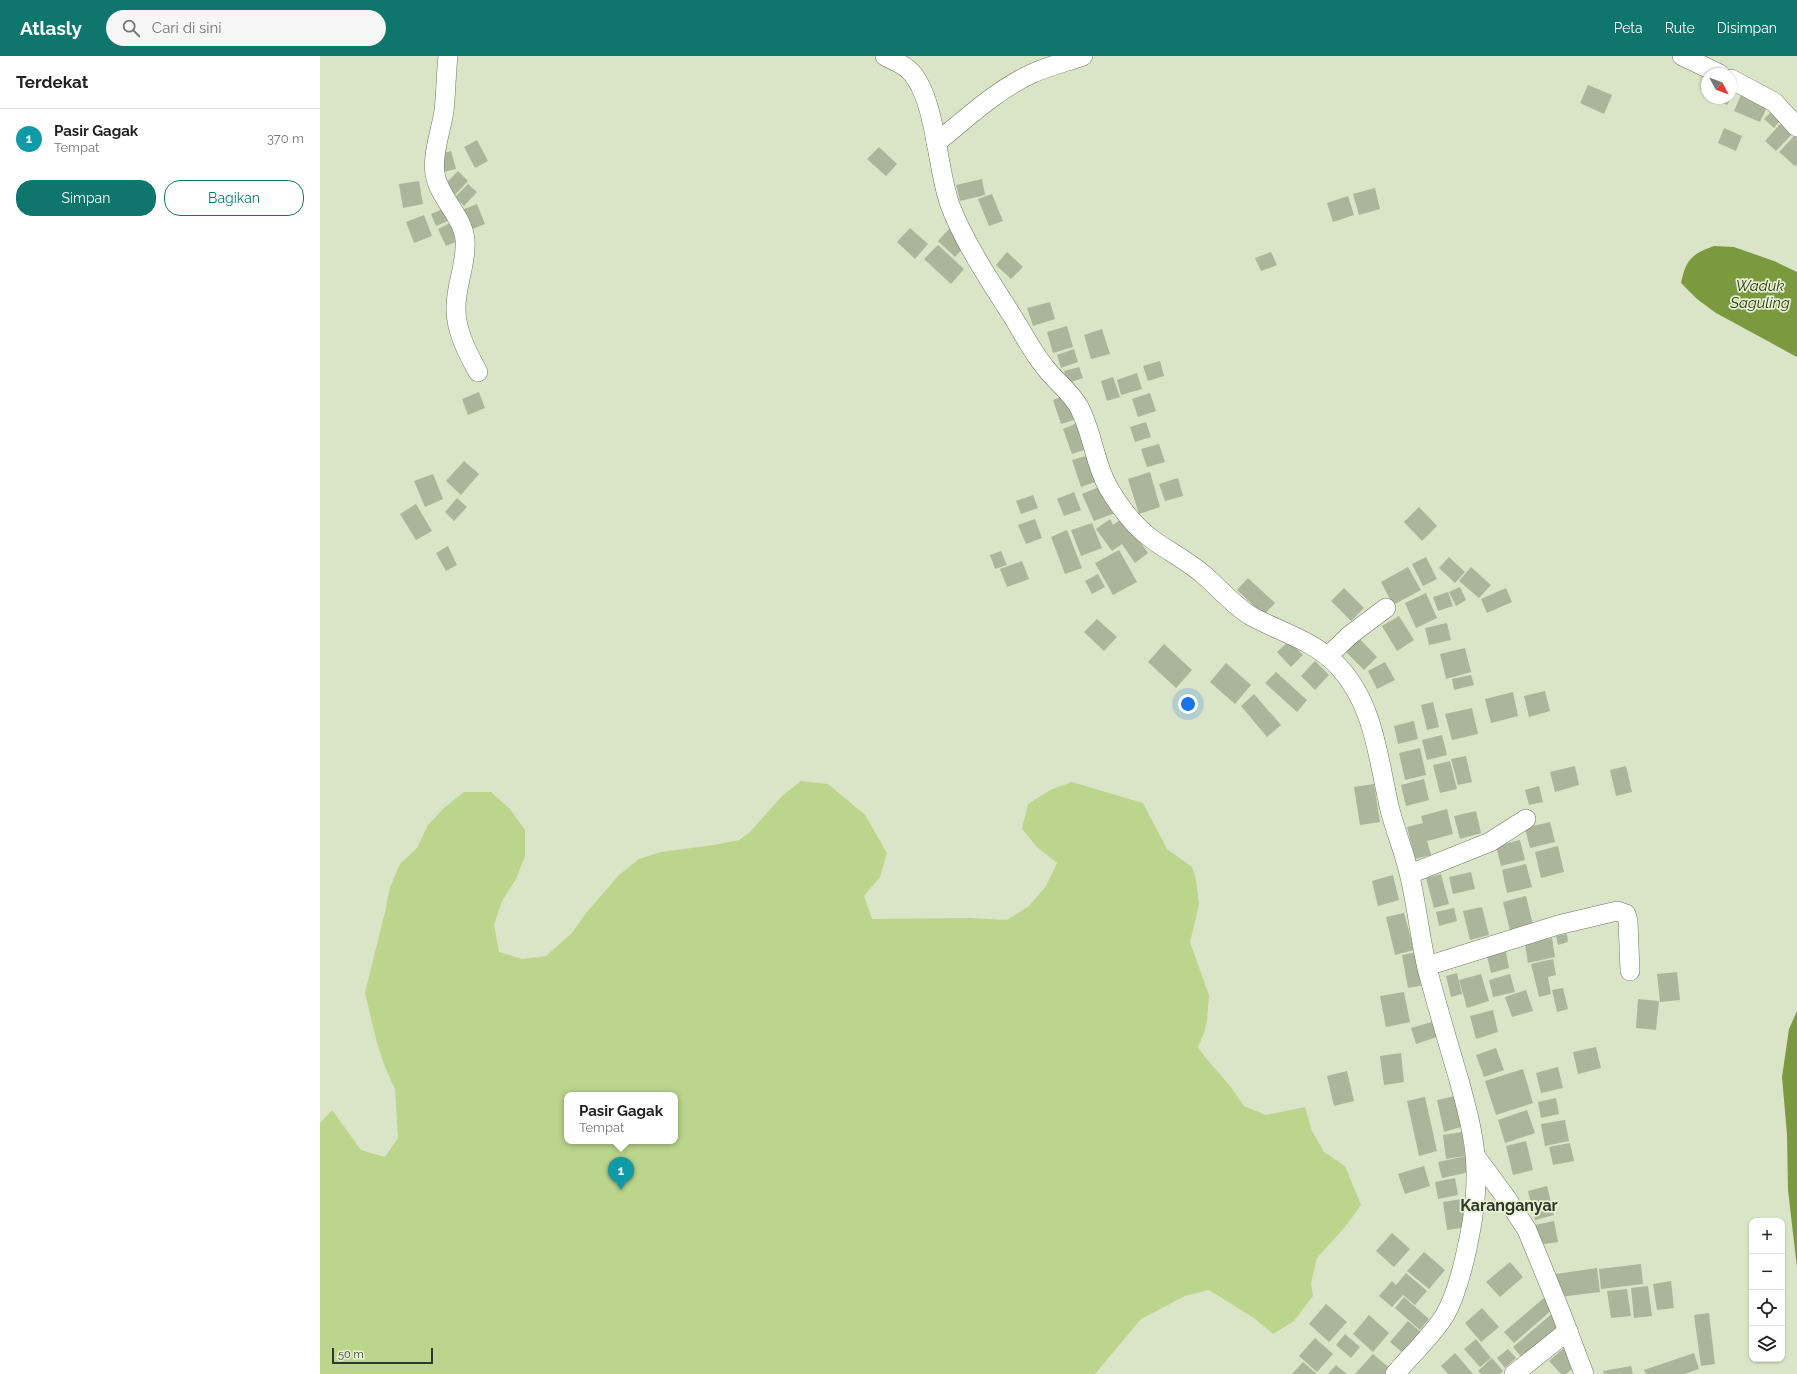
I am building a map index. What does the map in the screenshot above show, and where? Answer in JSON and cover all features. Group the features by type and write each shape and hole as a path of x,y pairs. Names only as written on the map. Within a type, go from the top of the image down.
{"street":[{"path":"448,56 445,103 435,161 435,174 440,188 461,225 465,238 466,250 455,309 462,338 471,361 478,372"},
{"path":"885,56 911,72 919,83 933,127 948,197 958,224 991,283 1042,365 1072,396 1080,408 1103,475 1110,490 1133,521 1152,539 1203,574 1248,614 1289,634 1328,656 1352,684 1371,724 1391,816 1410,874 1426,966 1468,1114 1476,1158 1474,1208 1466,1251 1455,1293 1445,1314 1434,1330 1395,1374"},
{"path":"936,143 990,99 1014,84 1041,70 1083,56"},
{"path":"1682,56 1707,68"},
{"path":"1737,82 1774,102 1797,127"},
{"path":"1328,656 1350,635 1386,608"},
{"path":"1410,874 1490,842 1526,819"},
{"path":"1426,966 1558,925 1617,911 1626,914 1628,921 1630,971"},
{"path":"1476,1158 1507,1199 1527,1230 1584,1374"},
{"path":"1514,1374 1568,1331"}],"shaded area":[{"path":"801,781 828,784 865,815 887,853 880,877 864,896 872,919 969,918 1007,920 1029,906 1046,886 1057,863 1037,847 1022,829 1028,804 1050,790 1072,782 1143,803 1167,849 1192,867 1196,879 1199,905 1190,942 1209,995 1207,1021 1198,1047 1230,1086 1244,1106 1266,1115 1305,1107 1312,1131 1324,1152 1345,1166 1361,1205 1345,1227 1317,1258 1311,1283 1313,1296 1294,1321 1273,1334 1254,1318 1209,1290 1185,1296 1141,1319 1095,1374 320,1374 320,1123 332,1110 361,1150 385,1157 398,1138 395,1089 385,1067 377,1043 365,993 390,887 400,864 417,848 428,825 444,808 464,792 491,792 510,809 525,830 525,856 516,879 502,901 494,925 499,952 522,959 546,956 572,933 586,913 619,875 639,859 661,852 739,840 749,833 782,796"}],"water":[{"name":"Waduk Saguling","path":"1714,246 1734,247 1774,261 1797,272 1797,357 1716,313 1697,299 1681,283 1685,268 1691,258"},
{"path":"1797,1011 1797,1268 1788,1190 1787,1134 1782,1077 1789,1029"}],"building":[{"path":"1588,85 1612,95 1604,114 1580,103"},
{"path":"1743,90 1770,101 1760,122 1734,111"},
{"path":"1774,109 1783,117 1774,128 1764,119"},
{"path":"1781,123 1793,133 1776,151 1765,141"},
{"path":"1724,128 1742,136 1736,151 1718,143"},
{"path":"1795,135 1797,137 1797,164 1795,166 1779,152"},
{"path":"477,140 488,161 475,168 464,147"},
{"path":"879,147 897,164 886,176 867,159"},
{"path":"451,151 456,169 444,172 440,154"},
{"path":"458,171 468,181 455,195 444,185"},
{"path":"982,179 985,195 960,201 956,185"},
{"path":"419,181 423,204 403,208 399,184"},
{"path":"468,184 477,192 464,206 455,197"},
{"path":"1375,188 1380,209 1359,215 1353,194"},
{"path":"992,194 1003,221 989,226 978,199"},
{"path":"1348,196 1354,215 1333,222 1327,203"},
{"path":"477,204 485,224 470,230 462,210"},
{"path":"445,208 450,220 436,226 431,214"},
{"path":"424,215 432,236 414,243 406,222"},
{"path":"454,221 463,239 446,246 438,229"},
{"path":"910,228 928,244 915,259 897,242"},
{"path":"950,228 967,244 955,257 938,241"},
{"path":"938,245 964,269 951,284 924,259"},
{"path":"1007,252 1023,267 1011,279 996,265"},
{"path":"1271,252 1277,265 1261,271 1255,258"},
{"path":"1050,302 1055,319 1033,326 1027,308"},
{"path":"1067,326 1073,347 1053,353 1047,332"},
{"path":"1102,329 1110,354 1091,359 1084,335"},
{"path":"1074,349 1078,362 1061,368 1057,355"},
{"path":"1160,361 1164,376 1148,381 1143,366"},
{"path":"1079,367 1083,378 1068,383 1064,371"},
{"path":"1137,373 1142,389 1121,395 1117,380"},
{"path":"1113,377 1120,397 1107,401 1101,381"},
{"path":"479,392 485,408 468,415 462,399"},
{"path":"1150,393 1156,411 1138,417 1132,399"},
{"path":"1066,395 1074,420 1061,424 1053,400"},
{"path":"1146,422 1151,437 1135,442 1130,427"},
{"path":"1077,423 1087,449 1072,454 1063,429"},
{"path":"1159,444 1165,462 1147,467 1141,449"},
{"path":"1089,455 1098,481 1081,487 1072,460"},
{"path":"464,461 479,474 461,495 446,481"},
{"path":"1150,472 1160,507 1139,514 1128,479"},
{"path":"433,474 443,499 425,507 414,481"},
{"path":"1178,478 1183,496 1165,501 1159,484"},
{"path":"1104,485 1115,513 1094,521 1082,494"},
{"path":"1074,492 1081,510 1064,516 1057,499"},
{"path":"1033,495 1038,508 1021,514 1016,501"},
{"path":"457,498 467,507 454,521 445,512"},
{"path":"416,504 432,531 416,540 400,514"},
{"path":"1419,507 1437,526 1422,541 1404,522"},
{"path":"1123,518 1148,553 1135,563 1122,544 1112,551 1096,529 1110,519 1113,525"},
{"path":"1035,519 1042,538 1026,544 1018,525"},
{"path":"1092,523 1102,548 1081,556 1071,530"},
{"path":"1067,530 1082,568 1065,574 1051,537"},
{"path":"448,546 457,565 446,571 436,553"},
{"path":"1119,550 1137,582 1113,595 1095,563"},
{"path":"1001,551 1007,565 995,569 990,555"},
{"path":"1426,557 1437,579 1423,586 1412,564"},
{"path":"1449,557 1465,572 1455,583 1439,568"},
{"path":"1022,561 1029,579 1007,587 1000,569"},
{"path":"1408,567 1421,590 1393,605 1381,582"},
{"path":"1471,567 1491,585 1479,598 1459,581"},
{"path":"1098,574 1105,587 1092,594 1085,581"},
{"path":"1248,578 1275,603 1264,615 1237,590"},
{"path":"1460,587 1466,600 1456,606 1449,592"},
{"path":"1344,588 1364,608 1351,621 1331,601"},
{"path":"1506,588 1512,602 1487,613 1481,599"},
{"path":"1448,592 1453,606 1438,611 1433,597"},
{"path":"1426,593 1437,618 1416,628 1405,603"},
{"path":"1399,616 1414,640 1397,651 1382,626"},
{"path":"1097,619 1117,637 1104,651 1084,632"},
{"path":"1447,623 1451,640 1429,645 1425,628"},
{"path":"1356,635 1377,657 1364,670 1343,649"},
{"path":"1289,641 1303,655 1291,667 1277,652"},
{"path":"1164,644 1192,670 1176,688 1148,662"},
{"path":"1465,648 1471,672 1446,679 1440,654"},
{"path":"1315,661 1329,675 1315,690 1301,676"},
{"path":"1385,662 1395,680 1377,689 1368,671"},
{"path":"1226,663 1251,685 1235,704 1210,682"},
{"path":"1276,672 1307,700 1297,712 1265,683"},
{"path":"1471,675 1474,685 1454,690 1452,679"},
{"path":"1545,691 1550,711 1529,717 1524,696"},
{"path":"1513,692 1518,716 1491,723 1485,699"},
{"path":"1254,694 1281,725 1267,737 1241,706"},
{"path":"1433,702 1439,727 1427,730 1421,705"},
{"path":"1472,708 1478,734 1452,740 1445,714"},
{"path":"1414,721 1418,739 1398,744 1394,726"},
{"path":"1442,735 1447,755 1427,760 1422,740"},
{"path":"1420,748 1426,775 1405,780 1399,753"},
{"path":"1466,756 1472,782 1458,785 1451,759"},
{"path":"1450,761 1457,789 1440,793 1433,765"},
{"path":"1575,766 1579,785 1555,792 1550,772"},
{"path":"1626,766 1632,792 1616,796 1610,770"},
{"path":"1424,779 1429,800 1406,806 1401,785"},
{"path":"1374,784 1380,822 1360,825 1354,787"},
{"path":"1539,786 1543,802 1529,805 1525,790"},
{"path":"1447,809 1453,834 1427,841 1431,855 1415,859 1407,827 1423,823 1421,816"},
{"path":"1476,811 1481,833 1460,839 1454,816"},
{"path":"1550,822 1555,842 1530,848 1525,828"},
{"path":"1520,840 1525,860 1501,866 1496,846"},
{"path":"1558,846 1564,872 1541,878 1535,852"},
{"path":"1526,864 1532,887 1507,893 1502,870"},
{"path":"1471,872 1475,889 1453,894 1449,877"},
{"path":"1441,874 1449,904 1434,908 1426,878"},
{"path":"1393,875 1399,900 1378,906 1372,881"},
{"path":"1526,896 1533,925 1510,931 1503,902"},
{"path":"1482,907 1489,935 1470,940 1463,911"},
{"path":"1454,908 1457,921 1439,926 1436,912"},
{"path":"1404,913 1414,950 1395,955 1386,917"},
{"path":"1567,934 1568,942 1558,945 1556,936"},
{"path":"1552,938 1555,957 1528,963 1525,944"},
{"path":"1417,952 1424,985 1408,988 1402,955"},
{"path":"1506,952 1509,968 1491,973 1487,956"},
{"path":"1553,959 1556,975 1548,977 1551,994 1539,997 1531,964"},
{"path":"1677,972 1680,1000 1660,1002 1657,974"},
{"path":"1457,973 1462,994 1451,997 1446,976"},
{"path":"1481,974 1489,1001 1467,1008 1459,980"},
{"path":"1510,974 1515,992 1493,997 1489,980"},
{"path":"1563,988 1568,1009 1557,1012 1552,990"},
{"path":"1526,990 1533,1011 1512,1017 1505,997"},
{"path":"1404,992 1410,1022 1386,1027 1380,996"},
{"path":"1638,999 1659,1001 1656,1030 1636,1028"},
{"path":"1493,1010 1498,1032 1476,1039 1470,1016"},
{"path":"1438,1020 1443,1035 1416,1044 1411,1028"},
{"path":"1596,1047 1601,1068 1578,1074 1573,1052"},
{"path":"1496,1048 1504,1070 1484,1077 1476,1055"},
{"path":"1401,1053 1404,1082 1384,1085 1380,1056"},
{"path":"1558,1067 1563,1088 1541,1093 1536,1073"},
{"path":"1523,1069 1533,1103 1496,1115 1485,1081"},
{"path":"1347,1071 1354,1101 1334,1106 1327,1076"},
{"path":"1455,1096 1461,1127 1444,1132 1437,1100"},
{"path":"1425,1097 1437,1151 1419,1156 1407,1101"},
{"path":"1556,1098 1559,1114 1541,1118 1538,1102"},
{"path":"1527,1110 1535,1133 1505,1143 1498,1120"},
{"path":"1565,1120 1569,1141 1545,1146 1541,1124"},
{"path":"1462,1132 1465,1156 1446,1159 1443,1135"},
{"path":"1526,1141 1533,1170 1513,1175 1506,1146"},
{"path":"1570,1143 1574,1161 1553,1165 1549,1147"},
{"path":"1466,1156 1470,1172 1442,1178 1438,1162"},
{"path":"1424,1166 1430,1186 1405,1194 1398,1174"},
{"path":"1455,1178 1458,1195 1438,1199 1435,1182"},
{"path":"1547,1186 1554,1215 1535,1220 1528,1191"},
{"path":"1462,1199 1467,1227 1447,1230 1443,1202"},
{"path":"1554,1221 1558,1242 1538,1245 1535,1225"},
{"path":"1392,1233 1410,1249 1394,1267 1376,1251"},
{"path":"1424,1252 1445,1270 1429,1289 1407,1271"},
{"path":"1510,1262 1523,1277 1500,1297 1486,1282"},
{"path":"1641,1264 1643,1284 1601,1289 1599,1269"},
{"path":"1597,1268 1600,1292 1559,1297 1556,1274"},
{"path":"1406,1273 1427,1291 1415,1305 1403,1295 1392,1307 1379,1296 1392,1281 1396,1285"},
{"path":"1671,1281 1674,1308 1657,1310 1653,1284"},
{"path":"1648,1286 1652,1316 1634,1318 1631,1288"},
{"path":"1627,1289 1631,1316 1611,1318 1607,1291"},
{"path":"1404,1297 1429,1319 1420,1330 1395,1308"},
{"path":"1545,1297 1554,1308 1514,1343 1504,1332"},
{"path":"1326,1304 1347,1322 1329,1342 1309,1324"},
{"path":"1482,1308 1499,1327 1481,1342 1465,1323"},
{"path":"1554,1312 1564,1323 1523,1359 1513,1347"},
{"path":"1709,1313 1715,1364 1701,1366 1694,1315"},
{"path":"1369,1315 1389,1333 1373,1352 1353,1334"},
{"path":"1408,1321 1422,1333 1404,1354 1390,1342"},
{"path":"1345,1334 1360,1347 1351,1358 1336,1345"},
{"path":"1315,1338 1333,1354 1317,1372 1299,1356"},
{"path":"1476,1339 1491,1358 1480,1367 1464,1349"},
{"path":"1565,1347 1579,1363 1566,1374 1561,1374 1549,1361"},
{"path":"1508,1349 1516,1358 1505,1368 1497,1358"},
{"path":"1455,1353 1473,1374 1448,1374 1441,1366"},
{"path":"1694,1353 1699,1369 1685,1374 1646,1374 1644,1370"},
{"path":"1373,1354 1393,1371 1390,1374 1355,1374"},
{"path":"1492,1358 1503,1371 1500,1374 1481,1374 1478,1371"},
{"path":"1303,1362 1317,1374 1292,1374"},
{"path":"1336,1365 1347,1374 1328,1374"},
{"path":"1631,1366 1633,1374 1604,1374 1603,1371"}],"place":[{"name":"Pasir Gagak","path":"621,1190"}],"district":[{"name":"Karanganyar","path":"1509,1205"}]}
